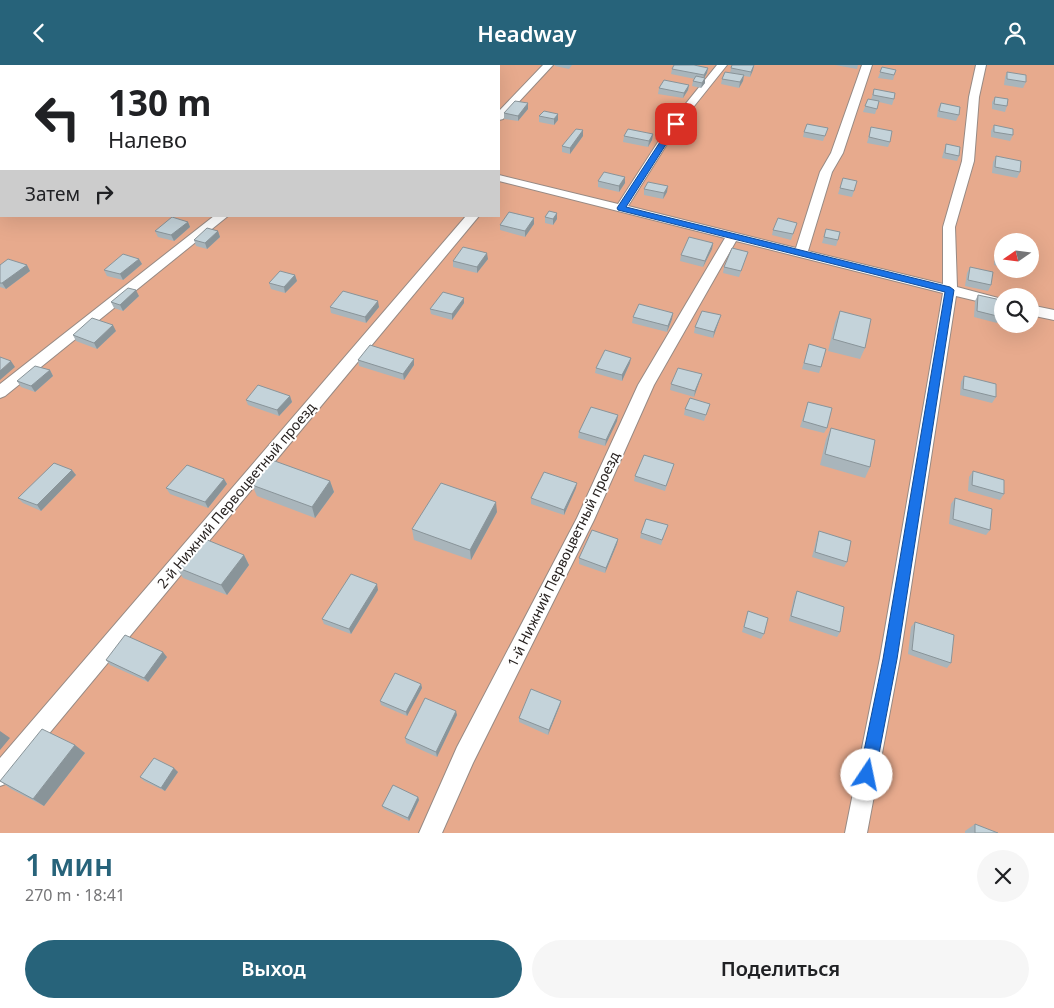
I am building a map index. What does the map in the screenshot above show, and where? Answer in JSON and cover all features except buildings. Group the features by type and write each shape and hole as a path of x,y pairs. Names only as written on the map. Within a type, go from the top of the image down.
{"lane":[{"path":"500,116 548,65"},
{"path":"621,208 676,124 722,65"},
{"path":"801,253 826,172 837,153 867,65"},
{"path":"856,833 890,659 950,290 949,227 968,161 974,97 981,65"},
{"path":"501,181 621,208 994,301"},
{"path":"0,392 221,217"},
{"name":"2-й Нижний Первоцветный проезд","path":"0,775 284,437 472,217"},
{"name":"1-й Нижний Первоцветный проезд","path":"430,833 465,755 586,520 646,385 732,236"},
{"path":"1039,312 1054,315"}],"shaded area":[{"path":"500,65 1054,65 1054,833 0,833 0,217 500,217"}],"route":[{"path":"676,124 621,208 950,290 890,659 867,775"}]}
